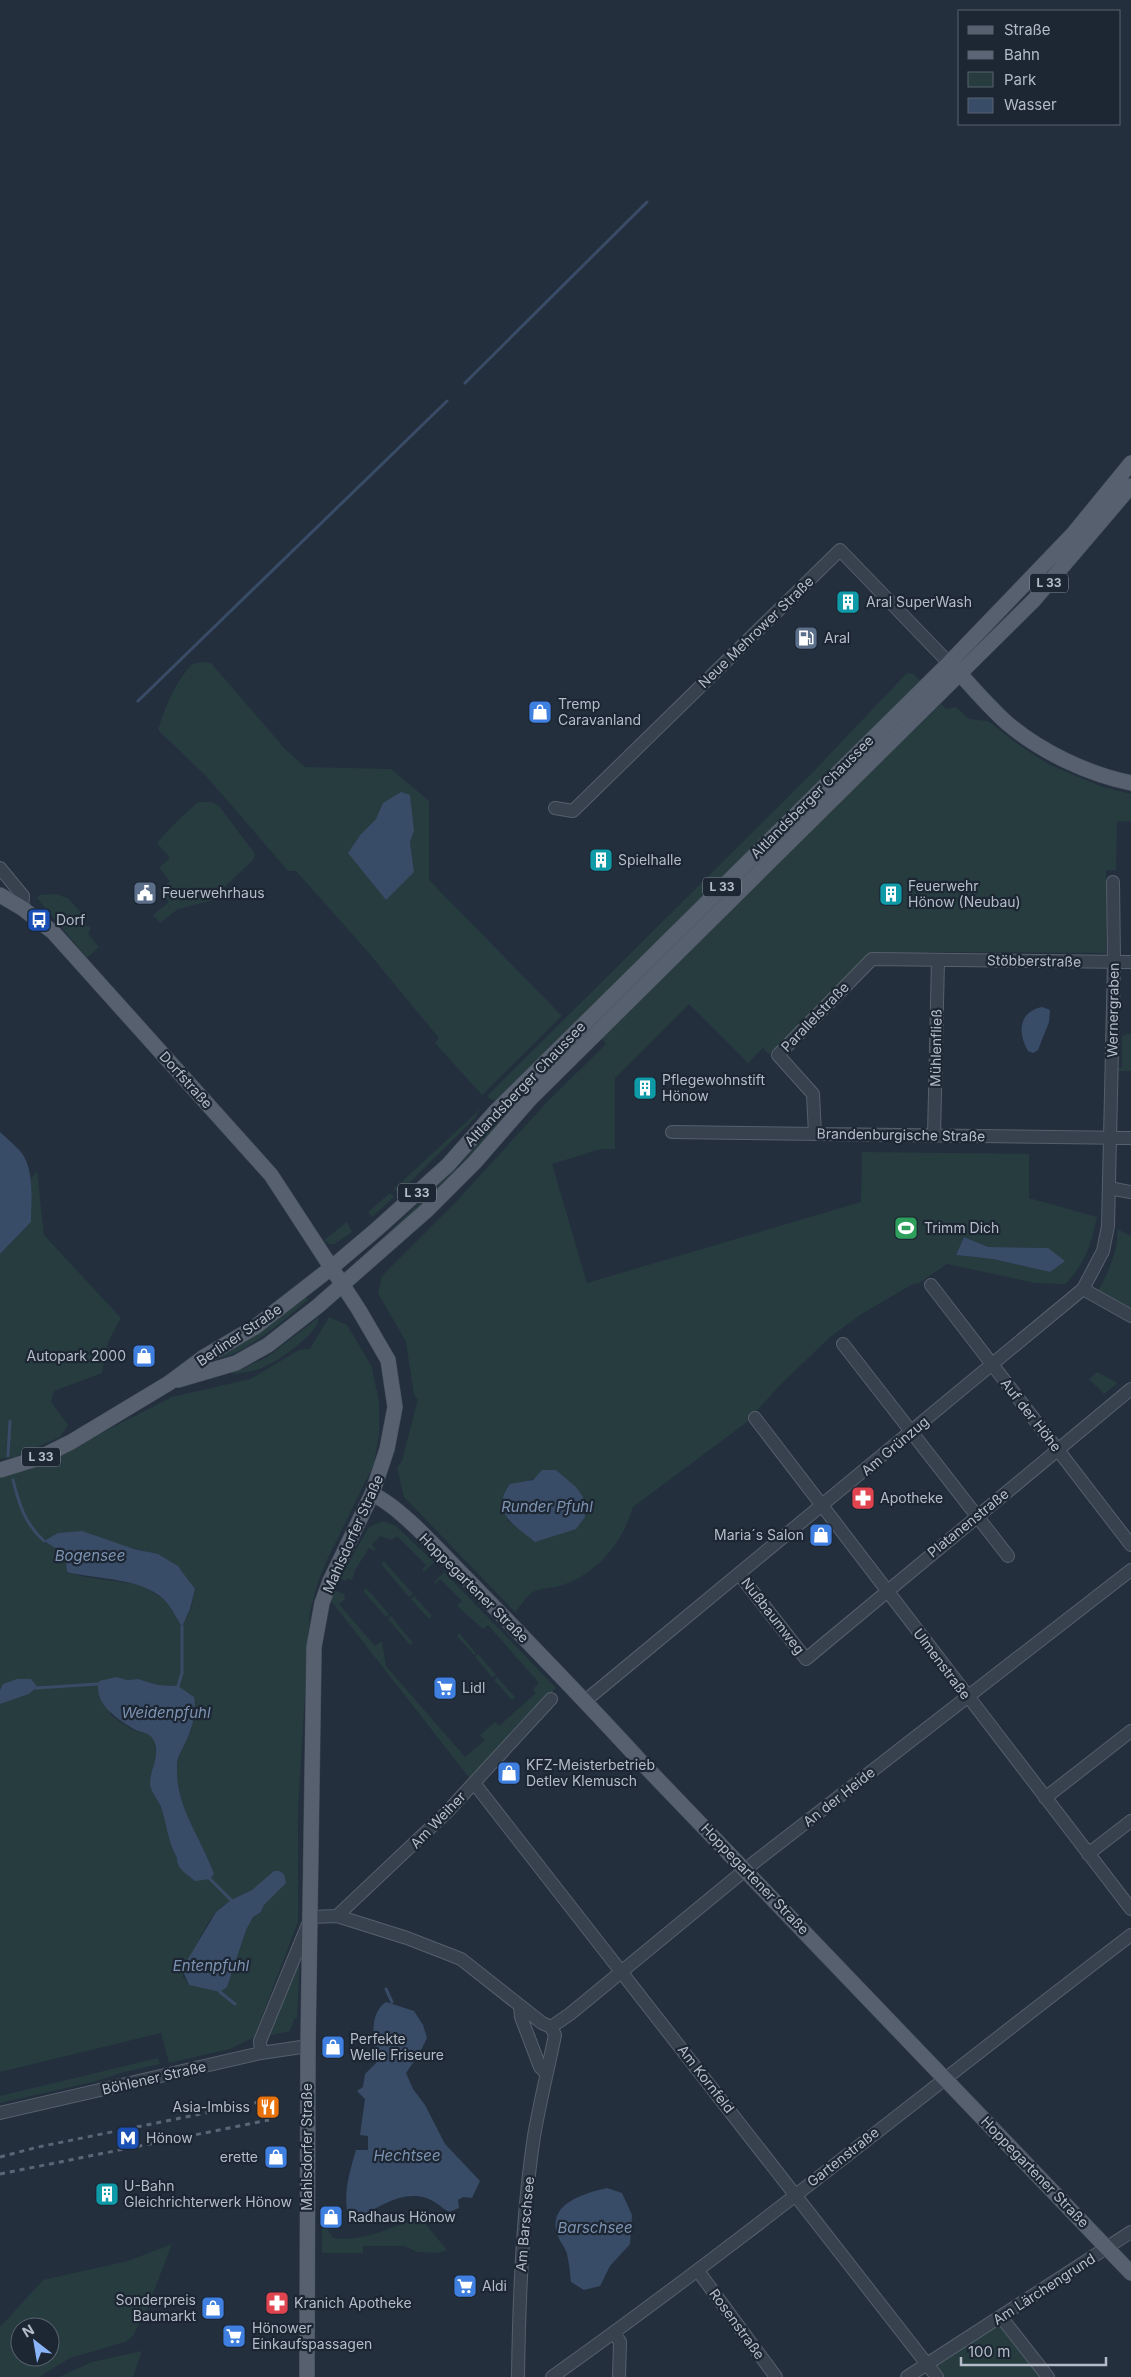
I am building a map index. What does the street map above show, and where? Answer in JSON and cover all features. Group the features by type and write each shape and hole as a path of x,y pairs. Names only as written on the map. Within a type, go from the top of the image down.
{"main road":[{"name":"Altlandsberger Chaussee","path":"331,1268 448,1166 495,1112 949,663 1072,534 1131,463"},
{"name":"Altlandsberger Chaussee","path":"342,1285 427,1210 475,1162 530,1099 1034,600 1131,486"},
{"path":"949,663 1008,723 1037,744 1092,772 1131,783"},
{"name":"Dorfstraße","path":"0,895 22,908 53,932 271,1174 342,1285"},
{"name":"Berliner Straße","path":"0,1470 34,1460 54,1451 170,1383 204,1357 255,1327 331,1268"},
{"name":"Berliner Straße","path":"170,1383 236,1363 268,1345 342,1285"},
{"name":"Mahlsdorfer Straße","path":"307,2377 308,2046 316,1633 330,1581 372,1494 388,1449 394,1407 392,1379 388,1360 342,1285"},
{"name":"Hoppegartener Straße","path":"372,1494 388,1503 446,1558 585,1700 1131,2273"}],"street":[{"name":"Neue Mehrower Straße","path":"555,808 572,811 840,550 949,663"},
{"path":"0,868 23,896 22,908"},
{"name":"Wernergraben","path":"1110,1138 1114,962 1113,882"},
{"name":"Parallelstraße","path":"815,1134 813,1094 781,1061 778,1055 781,1050 872,960 938,960"},
{"name":"Stöbberstraße","path":"938,960 1131,962"},
{"name":"Mühlenfließ","path":"934,1136 938,960"},
{"name":"Brandenburgische Straße","path":"672,1132 1131,1138"},
{"name":"Am Grünzug","path":"585,1700 1083,1289 1103,1251 1108,1226 1110,1138"},
{"path":"1109,1188 1131,1192"},
{"name":"Auf der Höhe","path":"931,1285 1131,1545"},
{"path":"1083,1289 1131,1316"},
{"path":"843,1344 1008,1556"},
{"name":"Platanenstraße","path":"806,1659 1131,1389"},
{"name":"Ulmenstraße","path":"755,1418 1131,1909"},
{"name":"An der Heide","path":"551,2027 622,1972 745,1870 1131,1570"},
{"name":"Nußbaumweg","path":"740,1574 806,1659"},
{"name":"Am Weiher","path":"337,1916 409,1850 474,1784 552,1699"},
{"path":"1045,1798 1131,1731"},
{"name":"Am Kornfeld","path":"474,1784 937,2377"},
{"path":"1088,1854 1131,1820"},
{"path":"311,1917 337,1916 451,1954 475,1968 520,2006 542,2023 551,2027"},
{"name":"Mahlsdorfer Straße","path":"261,2053 260,2041 311,1917"},
{"name":"Gartenstraße","path":"552,2377 698,2271 1131,1935"},
{"path":"520,2006 521,2017 540,2067 546,2073"},
{"name":"Am Barschsee","path":"518,2377 519,2293 527,2195 546,2073 555,2035 551,2027"},
{"name":"Böhlener Straße","path":"0,2113 261,2053 308,2046"},
{"name":"Am Lärchengrund","path":"907,2377 1131,2232"},
{"name":"Rosenstraße","path":"698,2271 776,2377"},
{"path":"1001,2317 1048,2377"},
{"path":"614,2333 620,2342 619,2377"}],"green space":[{"path":"211,663 285,749 305,767 391,769 429,801 429,880 562,1016 482,1095 435,1043 439,1038 368,952 296,871 288,871 207,777 158,730 171,695 180,679 192,664","holes":["376,819 414,831 410,842 414,872 361,834"]},
{"path":"907,673 913,674 921,681 497,1101 488,1098 489,1094 811,774"},
{"path":"941,704 946,709 956,707 969,719 988,721 1022,747 1050,765 1103,787 1131,794 1131,821 1117,822 1116,870 1106,870 1106,953 932,952 865,960 769,1054 763,1048 748,1063 689,1004 615,1078 615,1149 601,1149 552,1164 587,1283 861,1202 862,1152 1029,1154 1029,1198 1097,1217 1093,1236 1082,1262 1065,1284 1035,1283 947,1264 919,1283 911,1285 860,1315 829,1338 778,1387 747,1422 633,1507 616,1544 598,1564 588,1572 563,1585 533,1592 515,1612 404,1497 397,1468 402,1461 418,1399 414,1395 406,1342 378,1293 382,1276 456,1202 547,1102 606,1044 601,1038 848,792","holes":["964,1237 988,1247 1048,1248 1050,1272 993,1259 956,1255","539,1476 518,1528 507,1520 526,1482"]},
{"path":"198,802 211,802 219,806 255,854 253,860 210,901 178,909 160,923 153,915 169,902 159,891 170,881 159,868 170,858 157,843"},
{"path":"57,894 69,899 82,914 79,921 91,928 88,934 99,947 87,958 37,898 40,895"},
{"path":"616,997 621,1002 463,1167 365,1259 363,1256 461,1164 503,1111"},
{"path":"1131,1034 1131,1071 1118,1071 1118,1068 1122,1068 1122,1036"},
{"path":"480,1107 476,1117 399,1193 394,1189 476,1113"},
{"path":"37,1171 44,1235 121,1318 108,1342 102,1373 54,1391 51,1402 68,1425 60,1437 15,1457 0,1459 0,1254 31,1222 31,1179"},
{"path":"390,1193 394,1197 372,1217 368,1212"},
{"path":"347,1222 352,1232 334,1244 329,1244 324,1240"},
{"path":"1117,1229 1131,1236 1131,1309 1098,1291 1115,1253"},
{"path":"305,1295 308,1300 264,1335 239,1351 217,1358 217,1356"},
{"path":"319,1317 312,1332 285,1355 259,1369 231,1374 267,1357"},
{"path":"329,1317 347,1325 372,1367 379,1403 379,1435 374,1464 327,1560 318,1582 310,1612 298,1809 298,1922 254,2037 230,2049 169,2063 161,2033 0,2072 0,1704 29,1694 36,1688 3,1684 0,1690 0,1476 31,1469 172,1397 250,1379 299,1350 310,1349","holes":["44,1541 130,1548 162,1557 176,1565 195,1589 191,1609 182,1627 167,1602 143,1585 85,1577 67,1572 65,1554","117,1677 127,1680 138,1679 158,1685 178,1686 195,1705 191,1730 177,1761 177,1779 184,1813 208,1858 213,1874 210,1879 177,1858 173,1851 164,1814 150,1786 156,1753 154,1739 149,1734 133,1730 113,1717 99,1696","268,1876 285,1883 264,1905 261,1912 253,1917 246,1930 227,1987 189,1985 183,1977 183,1969 212,1917 223,1906 251,1891"]},
{"path":"1097,1372 1118,1383 1104,1394 1089,1379"},
{"path":"383,1521 396,1526 434,1562 424,1572 422,1570 426,1565 397,1536 392,1540 380,1536 372,1545 376,1549 374,1551 369,1548 355,1570 352,1580 348,1578 346,1581 340,1578 369,1527"},
{"path":"384,1561 413,1594 409,1597 381,1564"},
{"path":"444,1572 556,1688 471,1780 331,1601 334,1590 344,1594 345,1599 339,1604 375,1646 382,1641 386,1666 465,1757 485,1740 480,1735 495,1722 499,1726 536,1693 533,1689 539,1683 488,1625 483,1629 457,1606 462,1601 440,1579 435,1584 434,1582"},
{"path":"366,1588 389,1614 386,1617 363,1591"},
{"path":"414,1596 432,1616 429,1619 411,1599"},
{"path":"391,1616 413,1643 410,1645 388,1619"},
{"path":"459,1633 476,1653 474,1655 457,1636"},
{"path":"478,1654 496,1675 492,1677 475,1657"},
{"path":"497,1677 515,1697 512,1700 494,1680"},
{"path":"300,1956 297,2018 295,2018 290,2031 267,2036"},
{"path":"158,2058 160,2064 93,2082 0,2103 0,2096"},
{"path":"411,2221 423,2221 447,2250 439,2253 417,2252 404,2246 363,2246 363,2253 322,2253 322,2225 325,2225 333,2238 343,2239 363,2237"},
{"path":"172,2244 147,2309 133,2336 125,2342 70,2358 60,2364 60,2317 10,2317 10,2367 55,2367 39,2377 0,2377 0,2327 43,2280 128,2261"},
{"path":"997,2324 1002,2325 1043,2377 942,2377 936,2369 938,2364"},
{"path":"142,2351 133,2377 59,2377 92,2362"}],"water":[{"path":"401,792 410,795 414,831 410,842 414,872 386,900 348,853 361,834 376,819 383,803"},
{"path":"1042,1007 1050,1010 1049,1022 1038,1050 1033,1053 1028,1051 1024,1044 1022,1024 1029,1013"},
{"path":"0,1132 19,1149 25,1159 32,1195 31,1222 0,1254"},
{"path":"964,1237 988,1247 1048,1248 1065,1261 1050,1272 993,1259 956,1255"},
{"name":"Runder Pfuhl","path":"542,1470 556,1470 576,1487 583,1497 585,1517 576,1529 535,1542 507,1518 503,1511 502,1503 504,1494 510,1484 533,1480"},
{"name":"Bogensee","path":"82,1531 134,1549 158,1554 178,1566 195,1589 190,1609 182,1627 168,1604 159,1595 148,1589 121,1581 67,1572 65,1554 44,1541 58,1533"},
{"name":"Weidenpfuhl","path":"117,1677 127,1680 138,1679 158,1685 178,1686 194,1697 193,1722 177,1761 177,1779 184,1808 214,1874 210,1879 195,1881 178,1865 161,1807 150,1785 156,1751 154,1741 150,1735 135,1730 119,1720 107,1709 99,1696 99,1681"},
{"path":"17,1679 31,1679 36,1688 29,1694 0,1704 0,1690 3,1684"},
{"name":"Entenpfuhl","path":"274,1871 284,1874 286,1883 264,1905 261,1912 253,1917 246,1930 227,1987 220,1992 189,1985 182,1969 216,1912 231,1900 252,1890"},
{"name":"Hechtsee","path":"386,2002 414,2011 423,2025 427,2038 406,2073 413,2089 425,2105 445,2144 480,2181 472,2198 463,2197 458,2200 459,2208 449,2212 432,2200 417,2196 408,2196 390,2201 357,2219 347,2211 347,2188 356,2150 368,2150 368,2136 360,2135 365,2099 357,2091 363,2087 365,2074 376,2063 374,2022 376,2014"},
{"name":"Barschsee","path":"607,2188 622,2193 632,2215 630,2244 610,2266 600,2286 584,2290 571,2282 567,2255 556,2230 556,2220 559,2212 572,2200"}],"waterway":[{"path":"465,383 647,202"},
{"path":"138,701 447,401"},
{"path":"8,1456 10,1421"},
{"path":"13,1480 27,1521 44,1541"},
{"path":"178,1686 182,1673 182,1627"},
{"path":"36,1688 98,1684"},
{"path":"210,1879 231,1900"},
{"path":"386,1989 392,2002"},
{"path":"220,1992 235,2004"}],"railway":[{"path":"0,2157 38,2147 264,2101"},
{"path":"0,2174 269,2120"}],"place":[{"name":"Aral SuperWash","path":"848,602"},
{"name":"Aral","path":"806,638"},
{"name":"Tremp Caravanland","path":"540,712"},
{"name":"Spielhalle","path":"601,860"},
{"name":"Feuerwehrhaus","path":"145,893"},
{"name":"Feuerwehr Hönow (Neubau)","path":"891,894"},
{"name":"Dorf","path":"39,920"},
{"name":"Pflegewohnstift Hönow","path":"645,1088"},
{"name":"Trimm Dich","path":"906,1228"},
{"name":"Autopark 2000","path":"144,1356"},
{"name":"Apotheke","path":"863,1498"},
{"name":"Maria´s Salon","path":"821,1535"},
{"name":"Lidl","path":"445,1688"},
{"name":"KFZ-Meisterbetrieb Detlev Klemusch","path":"509,1773"},
{"name":"Perfekte Welle Friseure","path":"333,2047"},
{"name":"Asia-Imbiss","path":"268,2107"},
{"name":"Hönow","path":"128,2138"},
{"name":"erette","path":"276,2157"},
{"name":"U-Bahn Gleichrichterwerk Hönow","path":"107,2194"},
{"name":"Radhaus Hönow","path":"331,2217"},
{"name":"Aldi","path":"465,2286"},
{"name":"Kranich Apotheke","path":"277,2303"},
{"name":"Sonderpreis Baumarkt","path":"213,2308"},
{"name":"Hönower Einkaufspassagen","path":"234,2336"}]}
